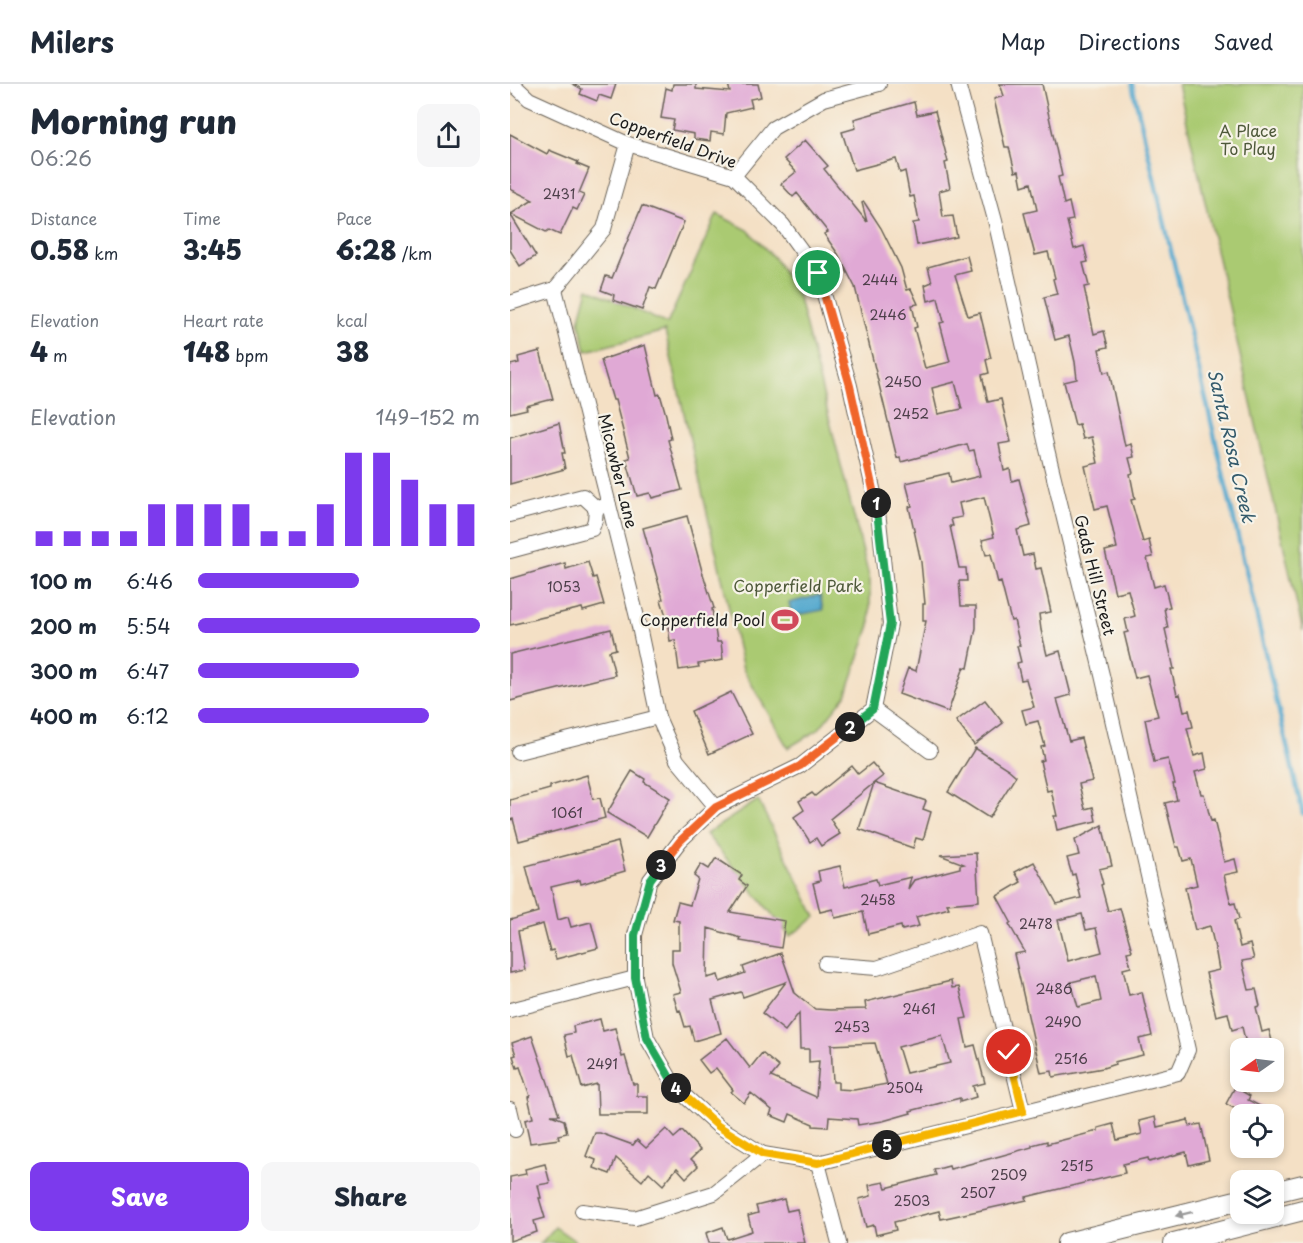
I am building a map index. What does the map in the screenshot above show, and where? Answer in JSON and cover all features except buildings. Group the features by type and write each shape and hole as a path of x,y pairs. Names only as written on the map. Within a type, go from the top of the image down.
{"main road":[{"path":"1284,1190 1303,1185"},
{"path":"1067,1243 1230,1202"},
{"path":"1174,1243 1303,1210"}],"street":[{"name":"Copperfield Drive","path":"513,84 529,99 627,144 734,176 783,225 818,273 850,386 878,511 890,624 873,709"},
{"path":"734,176 773,128 824,99 879,84"},
{"name":"Gads Hill Street","path":"958,84 995,220 1188,1050 1178,1073 1023,1111"},
{"path":"510,303 555,289 604,229 627,144"},
{"name":"Micawber Lane","path":"555,289 603,507 637,617 658,717 677,760 716,807"},
{"path":"510,515 583,496 603,507 592,529 510,551"},
{"path":"825,964 877,968 980,933 1023,1111 818,1163 763,1154 718,1126 675,1087 647,1038 635,978 635,935 650,880 680,841 716,807 800,766 873,709 930,751"},
{"path":"518,752 658,717"},
{"path":"510,1010 635,978"},
{"path":"510,1109 515,1130"},
{"path":"582,1211 635,1218 703,1197 714,1193 763,1154"},
{"path":"818,1163 839,1243"}],"green space":[{"name":"A Place To Play","path":"1178,84 1303,84 1303,631 1185,114"},
{"name":"Copperfield Park","path":"717,214 748,230 775,259 798,295 870,580 870,625 846,695 818,730 788,748 743,669 665,331 586,351 579,322 588,288 667,324"},
{"path":"758,800 816,917 790,936 706,834"},
{"path":"555,1227 575,1241 574,1243 539,1243"}],"water":[{"path":"820,595 823,610 792,616 789,603"}],"waterway":[{"name":"Santa Rosa Creek","path":"1132,84 1303,814"}],"place":[{"name":"Copperfield Pool","path":"785,620"}],"route":[{"path":"818,273 850,386 878,511 890,624 873,709 800,766 716,807 680,841 650,880 635,935 635,978 647,1038 675,1087 718,1126 763,1154 818,1163 1023,1111 1009,1052"}]}
